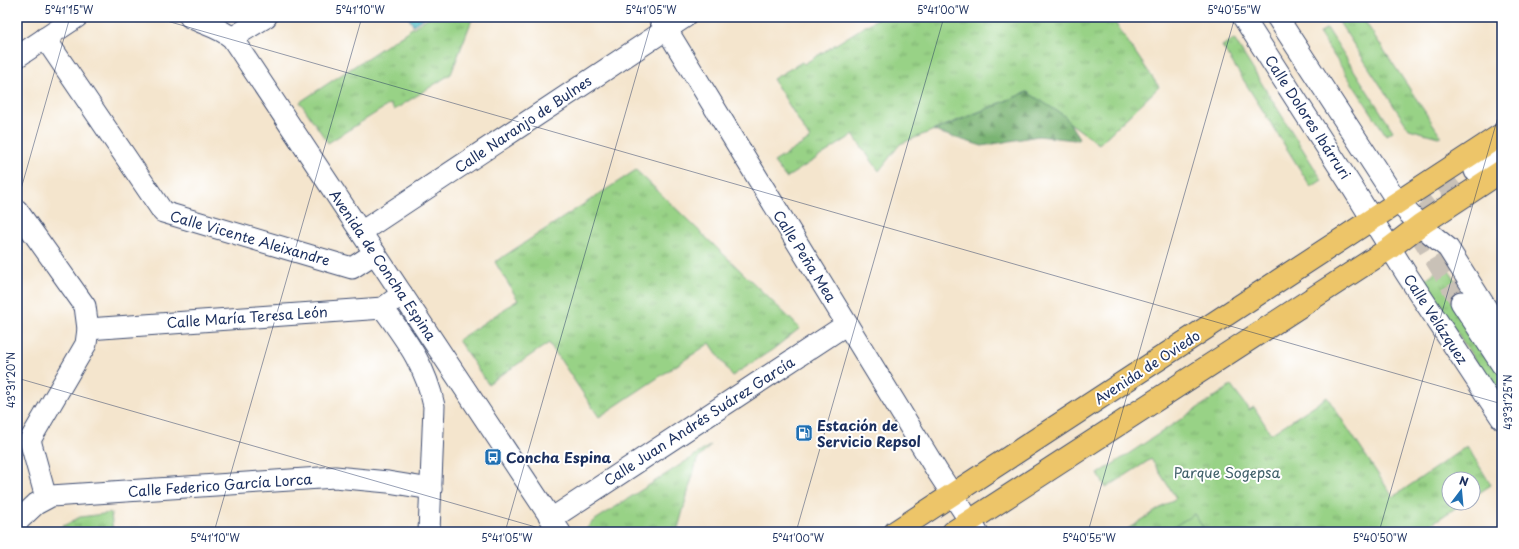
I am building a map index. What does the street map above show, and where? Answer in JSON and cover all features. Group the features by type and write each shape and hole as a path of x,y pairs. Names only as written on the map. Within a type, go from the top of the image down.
{"main road":[{"name":"Avenida de Oviedo","path":"895,532 1502,134"},
{"path":"968,529 1390,248 1420,225 1502,172"}],"street":[{"path":"17,57 77,17"},
{"name":"Avenida de Concha Espina","path":"190,17 224,31 232,38 555,526"},
{"path":"232,38 266,17"},
{"name":"Calle Naranjo de Bulnes","path":"361,232 662,23 685,17"},
{"name":"Calle Dolores Ibárruri","path":"1243,17 1372,218"},
{"path":"1258,40 1284,19"},
{"name":"Calle Dolores Ibárruri","path":"1284,19 1397,202"},
{"name":"Calle Peña Mea","path":"662,23 951,495 968,529"},
{"name":"Calle Vicente Aleixandre","path":"45,38 163,212 352,268 375,253"},
{"path":"1475,171 1502,154"},
{"path":"1397,202 1420,225 1448,248 1502,333"},
{"path":"17,210 23,230 85,306 88,329 86,344 23,439 46,498"},
{"name":"Calle Velázquez","path":"1372,218 1502,419"},
{"path":"402,294 383,308 417,358 430,388 434,406 429,532"},
{"path":"1461,302 1502,365"},
{"name":"Calle María Teresa León","path":"88,329 383,308"},
{"name":"Calle Juan Andrés Suárez García","path":"555,526 847,324"},
{"name":"Calle Federico García Lorca","path":"17,522 30,509 46,498 59,495 335,477 388,482 431,489"}],"green space":[{"path":"429,17 473,17 451,74 394,110 390,104 328,143 300,102"},
{"path":"880,17 1111,17 1159,87 1099,144 1027,92 900,144 879,171 853,135 786,178 774,162 810,139 773,79 802,62 804,64"},
{"path":"1346,17 1362,17 1441,136 1438,137 1409,129 1339,22"},
{"path":"1327,28 1393,131 1386,135 1319,33"},
{"path":"1234,39 1322,180 1311,187 1222,46"},
{"path":"1027,92 1065,116 1079,138 1075,140 1038,136 982,146 934,131"},
{"path":"636,170 800,328 772,350 732,376 710,343 599,417 549,343 488,384 458,340 518,300 495,262"},
{"path":"1445,265 1466,296 1456,305 1502,375 1502,401 1423,281"},
{"name":"Parque Sogepsa","path":"1231,386 1249,410 1254,407 1271,434 1327,397 1393,497 1467,446 1491,485 1481,492 1481,471 1441,471 1441,511 1451,511 1419,532 1123,532 1176,498 1151,459 1106,488 1098,474"},
{"path":"711,445 697,460 677,532 586,532 587,528 592,522"},
{"path":"111,513 113,532 52,532 80,517"},
{"path":"1194,514 1206,532 1166,532"}],"water":[{"path":"408,17 425,17 413,25"}],"tunnel":[{"path":"1461,302 1423,239 1423,219 1433,204 1475,171"}],"place":[{"name":"Estación de Servicio Repsol","path":"804,433"},
{"name":"Concha Espina","path":"493,457"}]}
